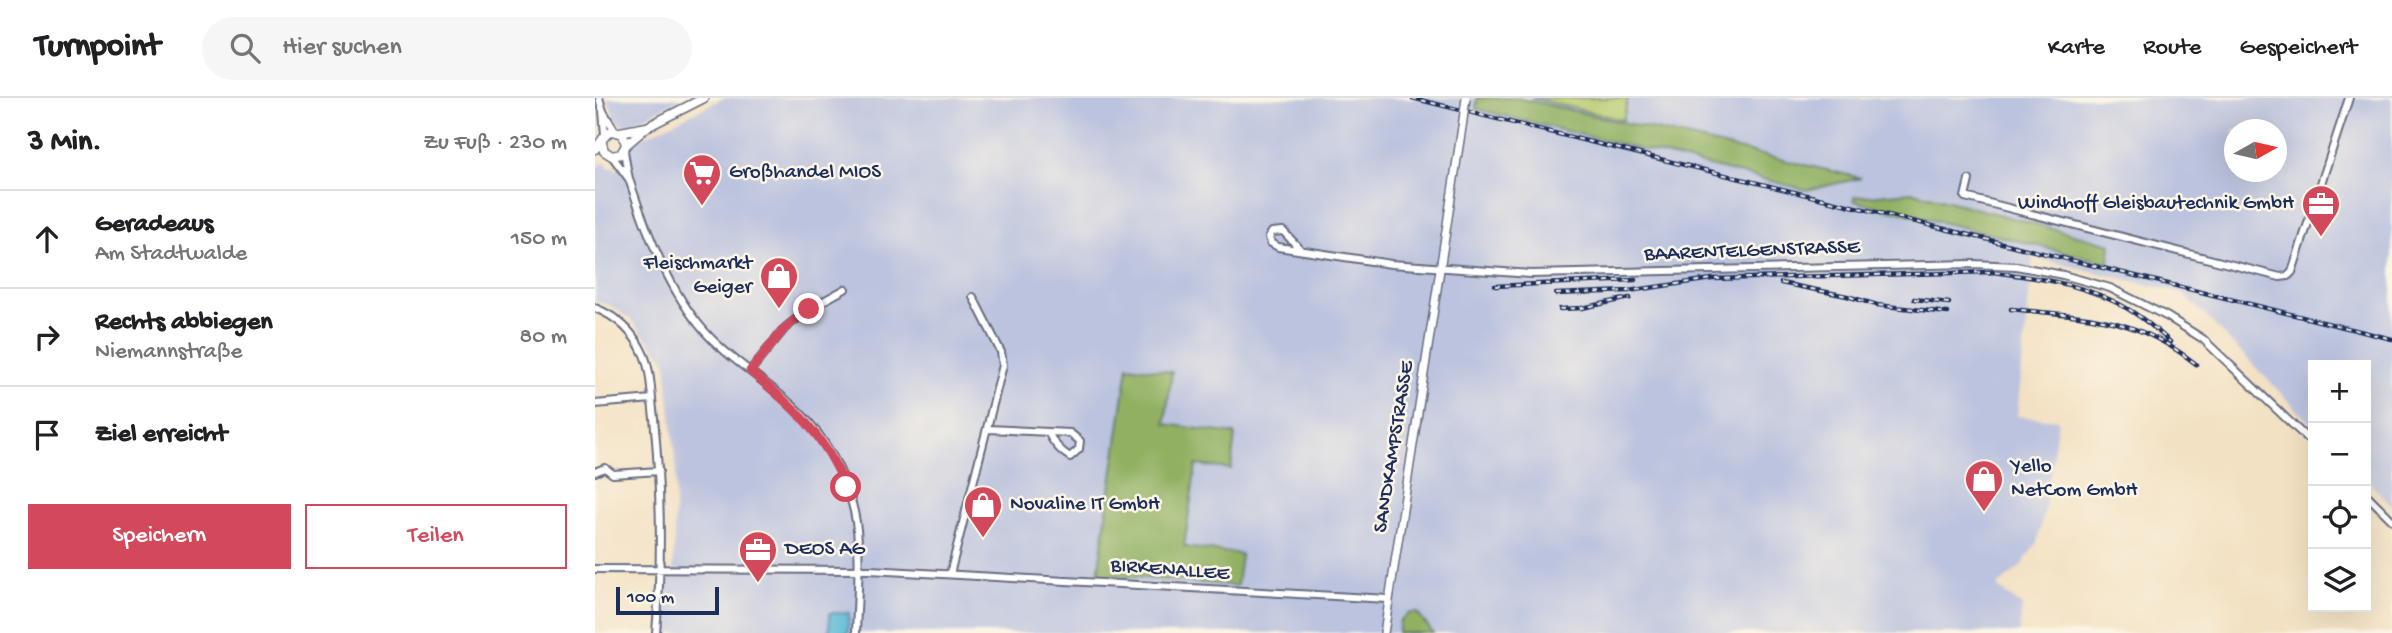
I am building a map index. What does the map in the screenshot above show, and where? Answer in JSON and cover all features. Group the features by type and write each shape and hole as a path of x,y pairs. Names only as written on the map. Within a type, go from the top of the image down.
{"main road":[{"path":"595,158 625,148 647,127 704,98"},
{"path":"610,155 600,142 618,132 647,127"},
{"path":"618,132 625,138 625,148"}],"street":[{"path":"599,98 603,111 618,132"},
{"name":"SANDKAMPSTRASSE","path":"1384,633 1466,98"},
{"path":"1969,180 1965,197 2280,277 2288,276 2292,272 2349,98"},
{"path":"600,142 603,111"},
{"path":"625,148 629,179 681,300 702,328 809,423 843,480 853,509 858,543 856,633"},
{"path":"610,155 629,179"},
{"path":"1300,249 1283,230 1272,232 1269,237 1271,243 1278,247 1391,264 1441,267"},
{"name":"BAARENTELGENSTRASSE","path":"1441,267 1531,274 1587,274 1973,264 2016,266 2063,275 2110,288 2168,317 2203,339 2308,439"},
{"path":"750,371 785,328 809,309 845,289"},
{"path":"950,574 1003,365 1001,352 973,297"},
{"path":"595,308 625,325 635,337 648,367 659,471 661,569 656,633"},
{"path":"595,404 652,399"},
{"path":"988,429 1070,433 1080,441 1079,449 1070,457 1064,454 1048,432"},
{"path":"595,472 605,468 613,474 659,471"},
{"path":"2371,499 2392,520"},
{"name":"BIRKENALLEE","path":"595,569 858,570 1239,593 1388,599"}],"shaded area":[{"path":"607,98 682,98 629,125 622,125 616,121"},
{"path":"724,98 1477,98 1476,109 1807,190 1860,178 1518,98 2392,98 2392,506 2371,484 2371,360 2308,360 2308,421 2183,293 2033,257 2017,416 2058,420 2044,514 2037,542 2020,567 1997,587 2022,606 2019,633 660,633 666,572 673,571 676,471 666,361 631,320 611,306 595,301 595,168 606,162 609,168 614,166 616,170 631,164 631,148 635,141","holes":["1914,192 2109,262 1855,201 1854,197"]}],"green space":[{"path":"1477,98 1518,98 1861,178 1807,190 1476,109"},
{"path":"1532,98 1628,98 1623,120"},
{"path":"1914,192 2111,244 2109,263 1854,201 1854,197"},
{"path":"1128,366 1172,372 1165,424 1235,434 1231,469 1196,465 1184,547 1241,554 1237,586 1098,574"},
{"path":"1410,613 1417,613 1433,633 1398,633 1400,620"}],"water":[{"path":"830,613 849,613 848,633 829,633"}],"railway":[{"path":"1412,98 2392,339"},
{"path":"1556,294 1628,291 1712,279 1993,272 2054,282 2099,295 2136,314 2170,342"},
{"path":"1495,286 1635,280"},
{"path":"1781,283 1877,305 1948,313"},
{"path":"1560,309 1582,308 1630,298"},
{"path":"1914,299 1949,303"},
{"path":"2011,309 2086,317 2130,327 2173,348 2196,364"}],"place":[{"name":"Großhandel MIOS","path":"702,207"},
{"name":"Windhoff Gleisbautechnik GmbH","path":"2321,238"},
{"name":"Fleischmarkt Geiger","path":"779,310"},
{"name":"Yello NetCom GmbH","path":"1984,513"},
{"name":"Novaline IT GmbH","path":"983,539"},
{"name":"DEOS AG","path":"758,584"}],"route":[{"path":"809,309 785,328 750,371 793,406 809,423 823,440 846,487"}]}
